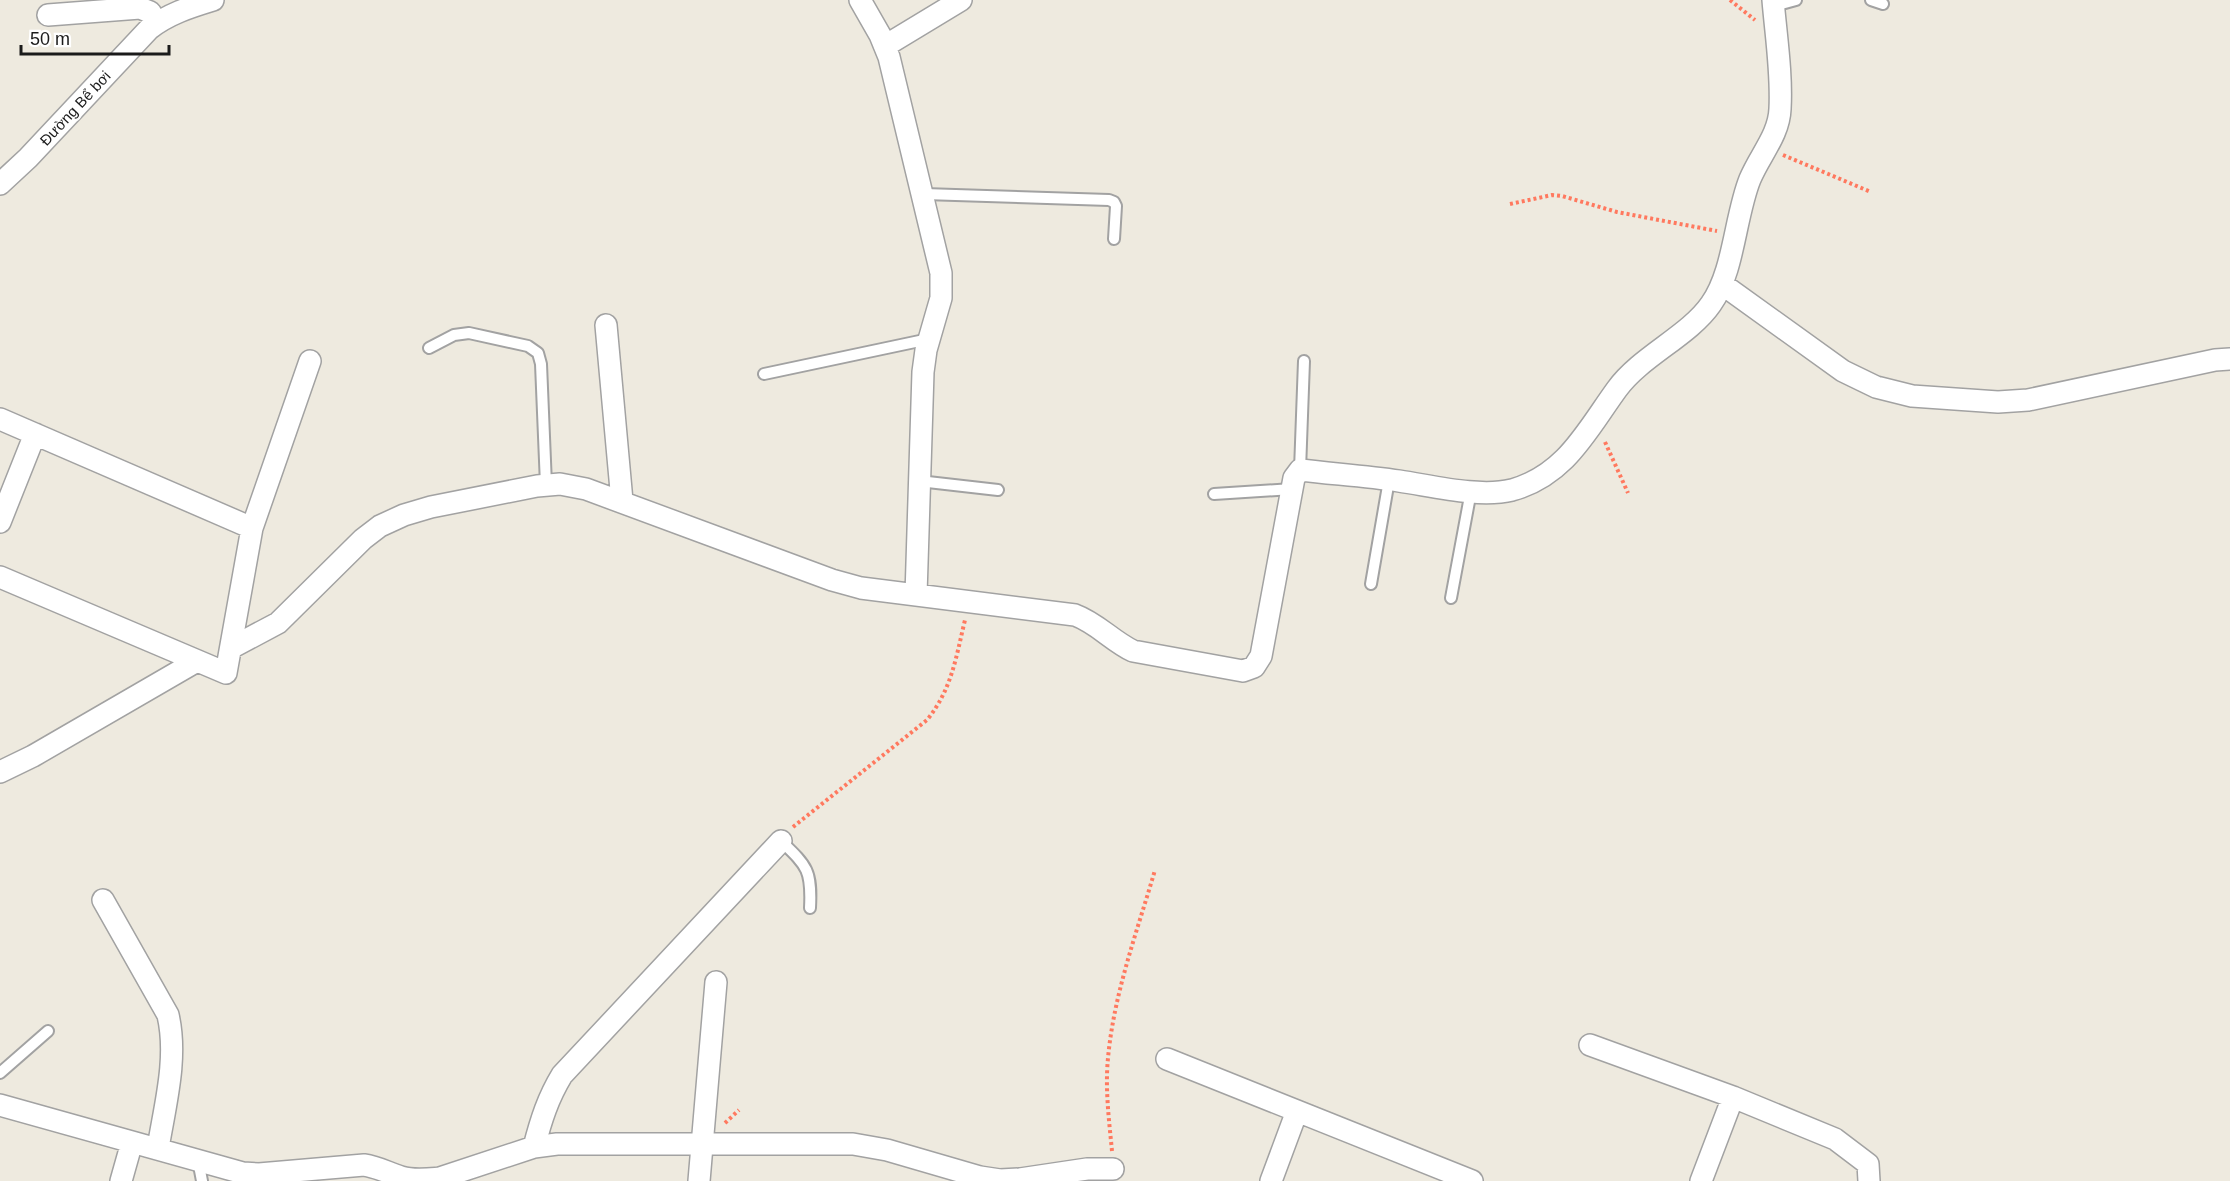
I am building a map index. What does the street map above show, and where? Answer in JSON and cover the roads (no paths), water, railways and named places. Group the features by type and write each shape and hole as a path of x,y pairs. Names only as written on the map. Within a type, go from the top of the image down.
{"street":[{"name":"Đường Bể bơi","path":"0,184 28,158 141,37 157,23 184,9 213,0"},
{"path":"860,0 890,57 941,273 941,298 929,339 923,372 916,595"},
{"path":"885,46 961,0"},
{"path":"231,648 278,623 363,539 380,526 404,515 431,507 560,484 586,489 622,501 831,580 861,588 1075,615 1091,621 1119,644 1133,651 1243,671 1254,667 1261,656 1296,480 1389,480 1485,493 1511,490 1538,480 1557,466 1595,423 1628,376 1698,318 1711,304 1722,284 1749,181 1776,131 1780,110 1774,3"},
{"path":"48,15 139,4 150,12 157,23"},
{"path":"1722,284 1843,371 1875,387 1912,396 1998,402 2028,400 2215,360 2230,359"},
{"path":"606,325 622,501"},
{"path":"0,577 226,673 252,528 310,361"},
{"path":"0,419 252,528"},
{"path":"0,522 35,434"},
{"path":"0,772 33,756 197,661"},
{"path":"534,1147 551,1092 562,1075 781,841"},
{"path":"103,900 168,1015 173,1035 159,1148"},
{"path":"699,1181 716,982"},
{"path":"1590,1045 1733,1097 1835,1139 1868,1164 1869,1181"},
{"path":"1167,1059 1472,1181"},
{"path":"1701,1181 1733,1097"},
{"path":"0,1105 243,1173 259,1174 321,1175 364,1165 376,1166 404,1180 424,1180 440,1178 534,1147 557,1144 702,1143 853,1144 887,1150 980,1177 1011,1180 1078,1176 1113,1169"},
{"path":"1271,1181 1297,1111"},
{"path":"122,1181 132,1142"}],"lane":[{"path":"1774,3 1796,0"},
{"path":"1871,0 1883,4"},
{"path":"924,194 1109,200 1116,206 1114,239"},
{"path":"429,348 454,335 469,333 528,346 538,353 541,364 546,485"},
{"path":"764,375 929,339"},
{"path":"1214,494 1296,480 1304,361"},
{"path":"1371,584 1389,480"},
{"path":"919,481 999,490"},
{"path":"1451,598 1471,491"},
{"path":"781,841 806,869 811,883 810,908"},
{"path":"0,1073 48,1031"},
{"path":"198,1160 202,1181"}]}
